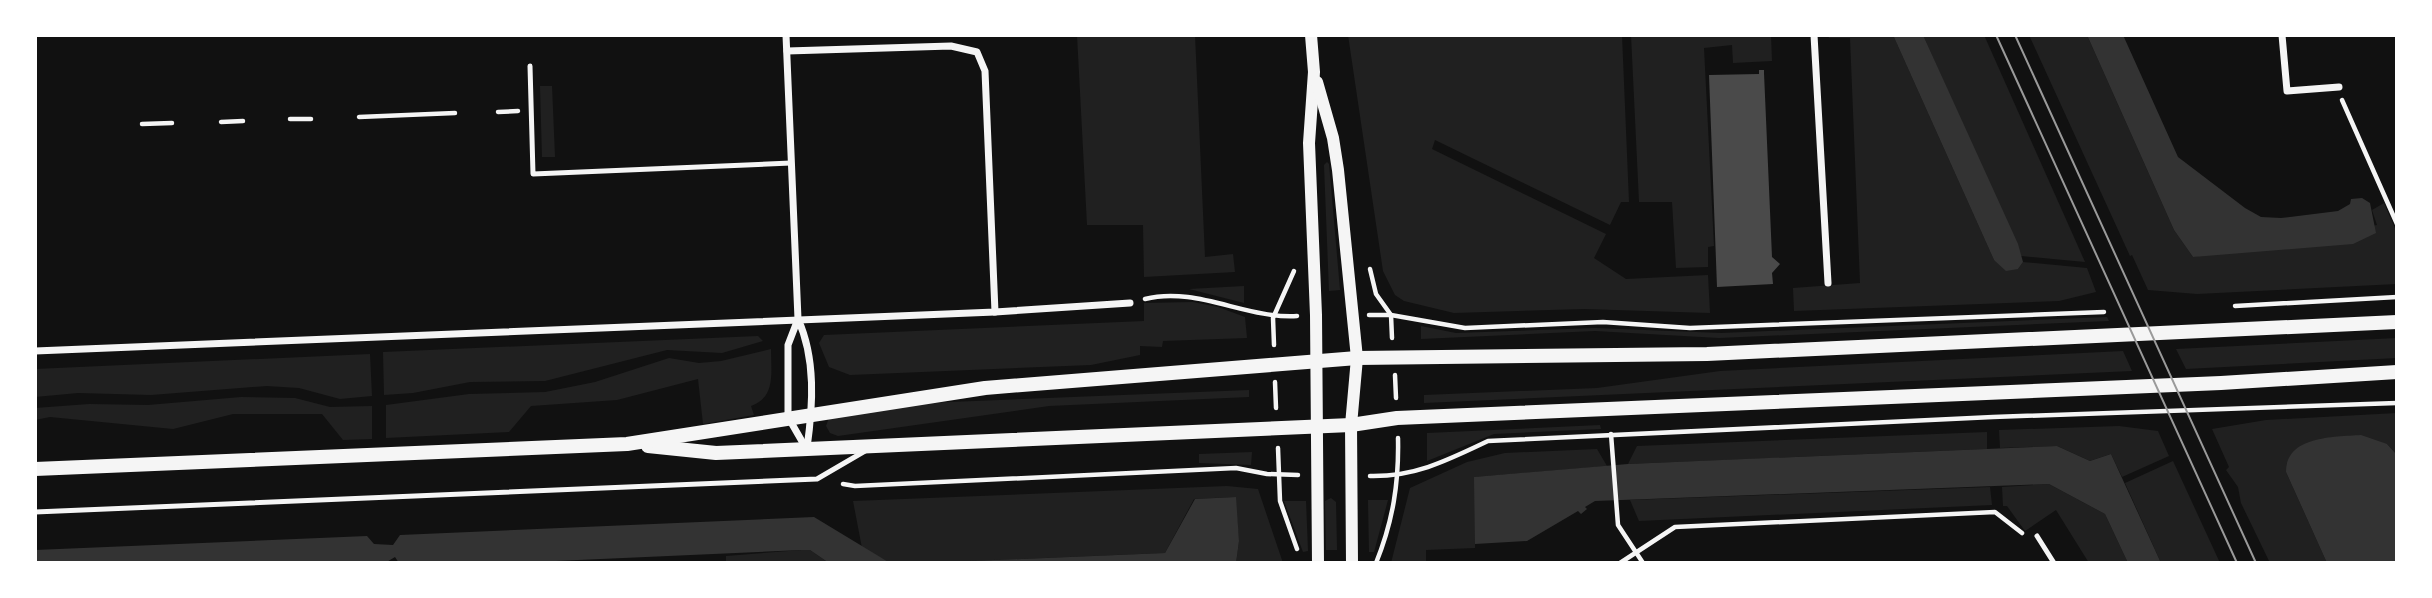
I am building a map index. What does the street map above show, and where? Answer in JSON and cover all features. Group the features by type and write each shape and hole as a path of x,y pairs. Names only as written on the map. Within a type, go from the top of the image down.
{"main road":[{"path":"35,469 627,444 812,412 985,388 1357,358 1707,354 2397,322"},
{"path":"627,444 716,453 807,450 1316,427 1397,418 2221,383 2397,372"}],"street":[{"path":"786,35 797,319 788,345 788,417 807,450"},
{"path":"1311,35 1314,72 1309,144 1316,315 1318,563"},
{"path":"1814,35 1828,283"},
{"path":"2282,35 2287,91 2339,87"},
{"path":"787,51 951,47 977,52 985,71 995,312"},
{"path":"1314,72 1333,138 1357,358 1351,425 1352,563"},
{"path":"35,351 995,312 1130,303"},
{"path":"797,319 809,343 812,412 807,450"}],"lane":[{"path":"530,66 533,174 791,163"},
{"path":"35,512 817,479 874,446"},
{"path":"2037,536 2054,563"}],"path":[{"path":"2339,87 2343,105 2397,224"},
{"path":"359,117 455,113"},
{"path":"290,119 311,118"},
{"path":"221,122 243,121"},
{"path":"142,124 172,123"},
{"path":"1367,257 1376,294 1391,315 1399,476 1392,519 1376,563"},
{"path":"1130,303 1162,295 1184,297 1273,318 1316,315"},
{"path":"2230,307 2397,297"},
{"path":"1353,314 1391,315 1465,328 1603,322 1690,328 2106,312"},
{"path":"1273,318 1280,501 1298,553"},
{"path":"1351,476 1399,476 1446,461 1488,441 2397,404"},
{"path":"1611,434 1618,525 1643,563"},
{"path":"817,479 855,486 1236,468 1280,475 1316,475"},
{"path":"1619,563 1675,527 1995,512 2024,534 2037,536"}],"shaded area":[{"path":"1077,35 1195,35 1205,257 1233,254 1235,272 1144,277 1143,225 1087,225"},
{"path":"1348,35 1622,35 1629,202 1621,202 1610,225 1435,140 1432,149 1606,234 1594,258 1626,279 1708,275 1710,313 1584,309 1454,313 1404,301 1395,295 1383,271"},
{"path":"1631,35 1771,35 1772,61 1733,63 1732,45 1704,48 1714,246 1708,247 1708,267 1676,268 1672,202 1639,202"},
{"path":"1828,35 1893,35 1994,260 2018,269 2023,262 2087,268 2096,292 2059,301 1794,311 1793,288 1860,283 1850,38 1829,38"},
{"path":"1893,35 1923,35 2018,244 2023,262 2018,269 2006,271 1994,260"},
{"path":"1923,35 1984,35 2085,262 2021,256"},
{"path":"2029,35 2087,35 2174,230 2193,257 2377,225 2372,210 2384,203 2397,233 2397,284 2197,294 2148,290"},
{"path":"2087,35 2123,35 2178,157 2245,208 2261,217 2281,218 2338,211 2350,204 2351,199 2362,198 2370,203 2376,233 2353,244 2193,257 2174,230"},
{"path":"540,86 552,86 555,157 542,157"},
{"path":"1327,162 1340,290 1329,291 1324,165"},
{"path":"1244,286 1244,303 1189,289"},
{"path":"1193,302 1218,307 1245,317 1247,338 1163,341 1162,347 1140,346 1140,355 1091,365 850,375 829,367 819,343 824,335 1144,321 1144,303"},
{"path":"2107,317 2109,321 1719,338 1595,331 1421,339 1421,326 1456,333 1595,328 1721,333"},
{"path":"758,336 763,341 722,353 667,350 545,381 470,382 413,393 384,395 383,352"},
{"path":"2397,338 2397,358 2186,369 2176,349"},
{"path":"771,349 770,383 765,397 751,406 754,415 703,424 698,379 617,400 531,406 509,432 386,438 386,405 469,394 545,392 595,382 669,358 699,363 721,361"},
{"path":"2123,351 2132,371 1424,403 1424,395 1597,388 1720,371"},
{"path":"370,354 372,396 340,399 299,388 267,386 151,395 78,393 35,397 35,369"},
{"path":"1249,390 1249,397 1049,406 838,436 830,433 826,426 829,418 925,403"},
{"path":"241,397 295,398 330,407 372,406 372,439 343,440 322,414 233,414 173,429 50,417 35,420 35,408 89,404 148,405"},
{"path":"2397,413 2397,455 2387,444 2286,472 2327,563 2270,563 2241,503 2238,487 2226,470 2229,467 2212,429 2266,420"},
{"path":"1600,425 1601,429 1494,434 1427,461 1427,433"},
{"path":"2119,426 2158,431 2169,456 2122,477 2111,454 2090,461 2057,446 2000,448 1999,430"},
{"path":"1987,432 1987,449 1628,464 1637,446"},
{"path":"2361,435 2387,444 2397,455 2397,563 2327,563 2286,472 2288,460 2302,445 2325,438"},
{"path":"2057,446 2090,461 2111,454 2161,563 2128,563 2105,514 2049,484 1595,501 1585,507 1587,509 1581,514 1578,511 1527,541 1475,544 1474,477 1628,464"},
{"path":"1597,449 1607,466 1475,477 1475,548 1426,550 1426,563 1391,563 1410,488 1467,462 1505,453"},
{"path":"1252,452 1251,465 1199,463 1199,454"},
{"path":"2173,461 2220,563 2161,563 2125,483"},
{"path":"2049,484 2105,514 2128,563 2089,563 2056,510 2025,531 2007,506 2003,506 2002,487"},
{"path":"1227,486 1258,489 1283,563 1236,563 1239,541 1235,497 1194,499 1165,553 922,563 890,563 862,548 853,501"},
{"path":"1990,487 1992,505 1639,521 1630,500"},
{"path":"1236,497 1239,541 1236,563 922,563 1165,553 1195,499"},
{"path":"1331,498 1336,502 1337,550 1326,550 1325,501"},
{"path":"1368,500 1388,500 1374,552 1369,552"},
{"path":"1284,501 1306,501 1308,551 1303,552"},
{"path":"814,517 890,563 829,563 810,550 801,550 511,563 399,563 395,557 385,563 35,563 35,550 367,536 374,544 393,545 400,535"},
{"path":"810,550 829,563 726,563 726,556"}],"building":[{"path":"1759,70 1764,70 1772,257 1780,264 1772,273 1773,284 1717,287 1709,75 1759,74"}],"tram line":[{"path":"1996,35 2237,563"},
{"path":"2015,35 2256,563"}]}
